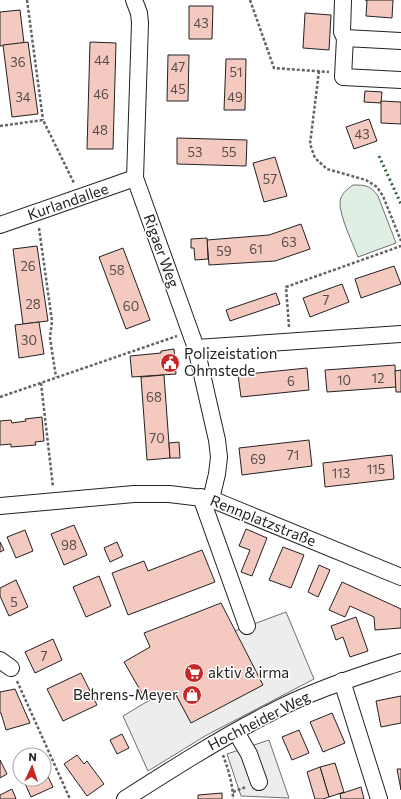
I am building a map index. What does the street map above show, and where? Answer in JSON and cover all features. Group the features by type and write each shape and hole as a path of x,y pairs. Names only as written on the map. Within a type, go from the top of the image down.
{"street":[{"name":"Rigaer Weg","path":"134,0 139,13 140,23 135,178 196,348 217,440 219,457 217,474 206,498"},
{"path":"343,0 342,32 345,38 343,77 401,80"},
{"path":"345,38 401,41"},
{"name":"Kurlandallee","path":"0,226 135,178"},
{"path":"196,348 401,334"},
{"name":"Rennplatzstraße","path":"0,506 134,494 169,494 206,498 401,577"},
{"path":"206,498 247,626"},
{"name":"Hochheider Weg","path":"125,799 217,742 269,713 312,693 401,662"},
{"path":"342,682 379,799"},
{"path":"236,732 249,754 259,782"}],"path":[{"path":"27,0 43,120 81,197"},
{"path":"250,0 274,68 344,73"},
{"path":"319,71 310,144 315,158 327,169 366,180 377,187 383,196 401,241"},
{"path":"0,126 43,120"},
{"path":"37,213 52,321 50,338 56,378"},
{"path":"291,342 286,287 401,246"},
{"path":"0,397 190,332"},
{"path":"41,383 55,501"},
{"path":"5,664 70,799"},
{"path":"217,742 229,772 233,799"}],"green space":[{"path":"353,185 367,186 378,196 396,243 358,257 340,208 340,202 343,194"}],"shaded area":[{"path":"286,612 314,679 205,736 148,771 123,716 163,692 167,700 176,695 191,722 235,631"},
{"path":"269,740 289,798 241,796 227,754"}],"building":[{"path":"367,0 393,0 392,18 366,16"},
{"path":"189,6 213,6 212,39 189,39"},
{"path":"20,10 24,43 0,46 0,12"},
{"path":"305,13 331,15 329,50 303,48"},
{"path":"28,42 38,114 12,117 3,45"},
{"path":"90,42 116,43 113,149 87,149"},
{"path":"168,55 189,55 188,101 167,101"},
{"path":"226,59 246,59 245,110 224,110"},
{"path":"365,91 382,92 381,103 364,102"},
{"path":"381,101 401,102 401,124 381,123"},
{"path":"369,119 377,141 354,149 346,127"},
{"path":"177,138 247,140 246,166 177,164"},
{"path":"275,157 287,196 264,202 253,163"},
{"path":"301,224 310,249 275,261 209,265 207,240 269,235"},
{"path":"207,238 208,259 195,260 194,248 191,248 191,239"},
{"path":"37,246 48,321 23,324 13,249"},
{"path":"123,248 150,320 126,329 99,257"},
{"path":"394,266 401,284 361,298 355,279"},
{"path":"342,284 349,302 310,317 303,298"},
{"path":"276,293 280,304 230,321 226,310"},
{"path":"39,322 44,354 19,358 15,325"},
{"path":"174,349 176,374 132,377 130,356 161,353 161,351"},
{"path":"395,365 396,387 327,392 325,370"},
{"path":"307,368 309,390 241,397 238,375"},
{"path":"401,370 401,392 396,392 395,371"},
{"path":"164,375 170,458 147,460 141,377"},
{"path":"42,417 44,441 35,442 36,445 11,447 11,444 0,445 0,421 11,420 12,423 26,421 25,419"},
{"path":"309,440 312,466 242,475 239,448"},
{"path":"179,442 180,458 170,458 169,443"},
{"path":"392,455 394,479 325,487 323,463"},
{"path":"74,525 87,555 64,565 51,534"},
{"path":"246,529 267,538 252,576 241,572 250,550 239,546"},
{"path":"25,530 33,551 16,558 7,537"},
{"path":"0,542 4,550 0,552"},
{"path":"117,542 123,556 110,562 104,548"},
{"path":"283,547 304,555 291,588 269,580"},
{"path":"202,550 215,582 128,615 112,573 144,561 148,571"},
{"path":"319,565 330,570 318,597 308,592"},
{"path":"99,576 111,606 86,617 73,587"},
{"path":"16,580 28,607 9,616 0,596 0,588"},
{"path":"342,582 401,609 401,628 375,630 374,617 350,606 345,617 329,610"},
{"name":"aktiv & irma","path":"221,603 263,685 191,723 176,695 167,700 163,692 147,702 124,662 150,647 144,633"},
{"path":"356,617 368,651 350,657 343,637 336,640 331,626"},
{"path":"53,639 62,660 35,673 25,652"},
{"path":"81,673 97,705 63,721 47,689"},
{"path":"15,689 30,723 6,730 0,713 0,692"},
{"path":"401,696 401,723 381,727 376,701"},
{"path":"332,713 345,743 323,752 310,722"},
{"path":"299,730 309,753 292,760 282,737"},
{"path":"122,734 129,748 117,754 110,740"},
{"path":"77,755 84,764 87,761 104,784 87,796 64,764"},
{"path":"0,760 7,774 0,778"},
{"path":"335,763 344,792 329,797 320,767"},
{"path":"320,767 329,797 315,799 307,772"},
{"path":"397,769 401,769 401,790"},
{"path":"52,785 53,787 31,797 27,787 52,787"},
{"path":"361,787 364,799 341,799 340,794"},
{"path":"12,789 16,799 0,799 0,795"},
{"path":"222,793 222,799 198,799 198,795"}],"hedge":[{"path":"379,156 401,204"}],"place":[{"name":"Polizeistation Ohmstede","path":"170,363"},
{"name":"aktiv & irma","path":"194,673"},
{"name":"Behrens-Meyer","path":"192,695"}]}
